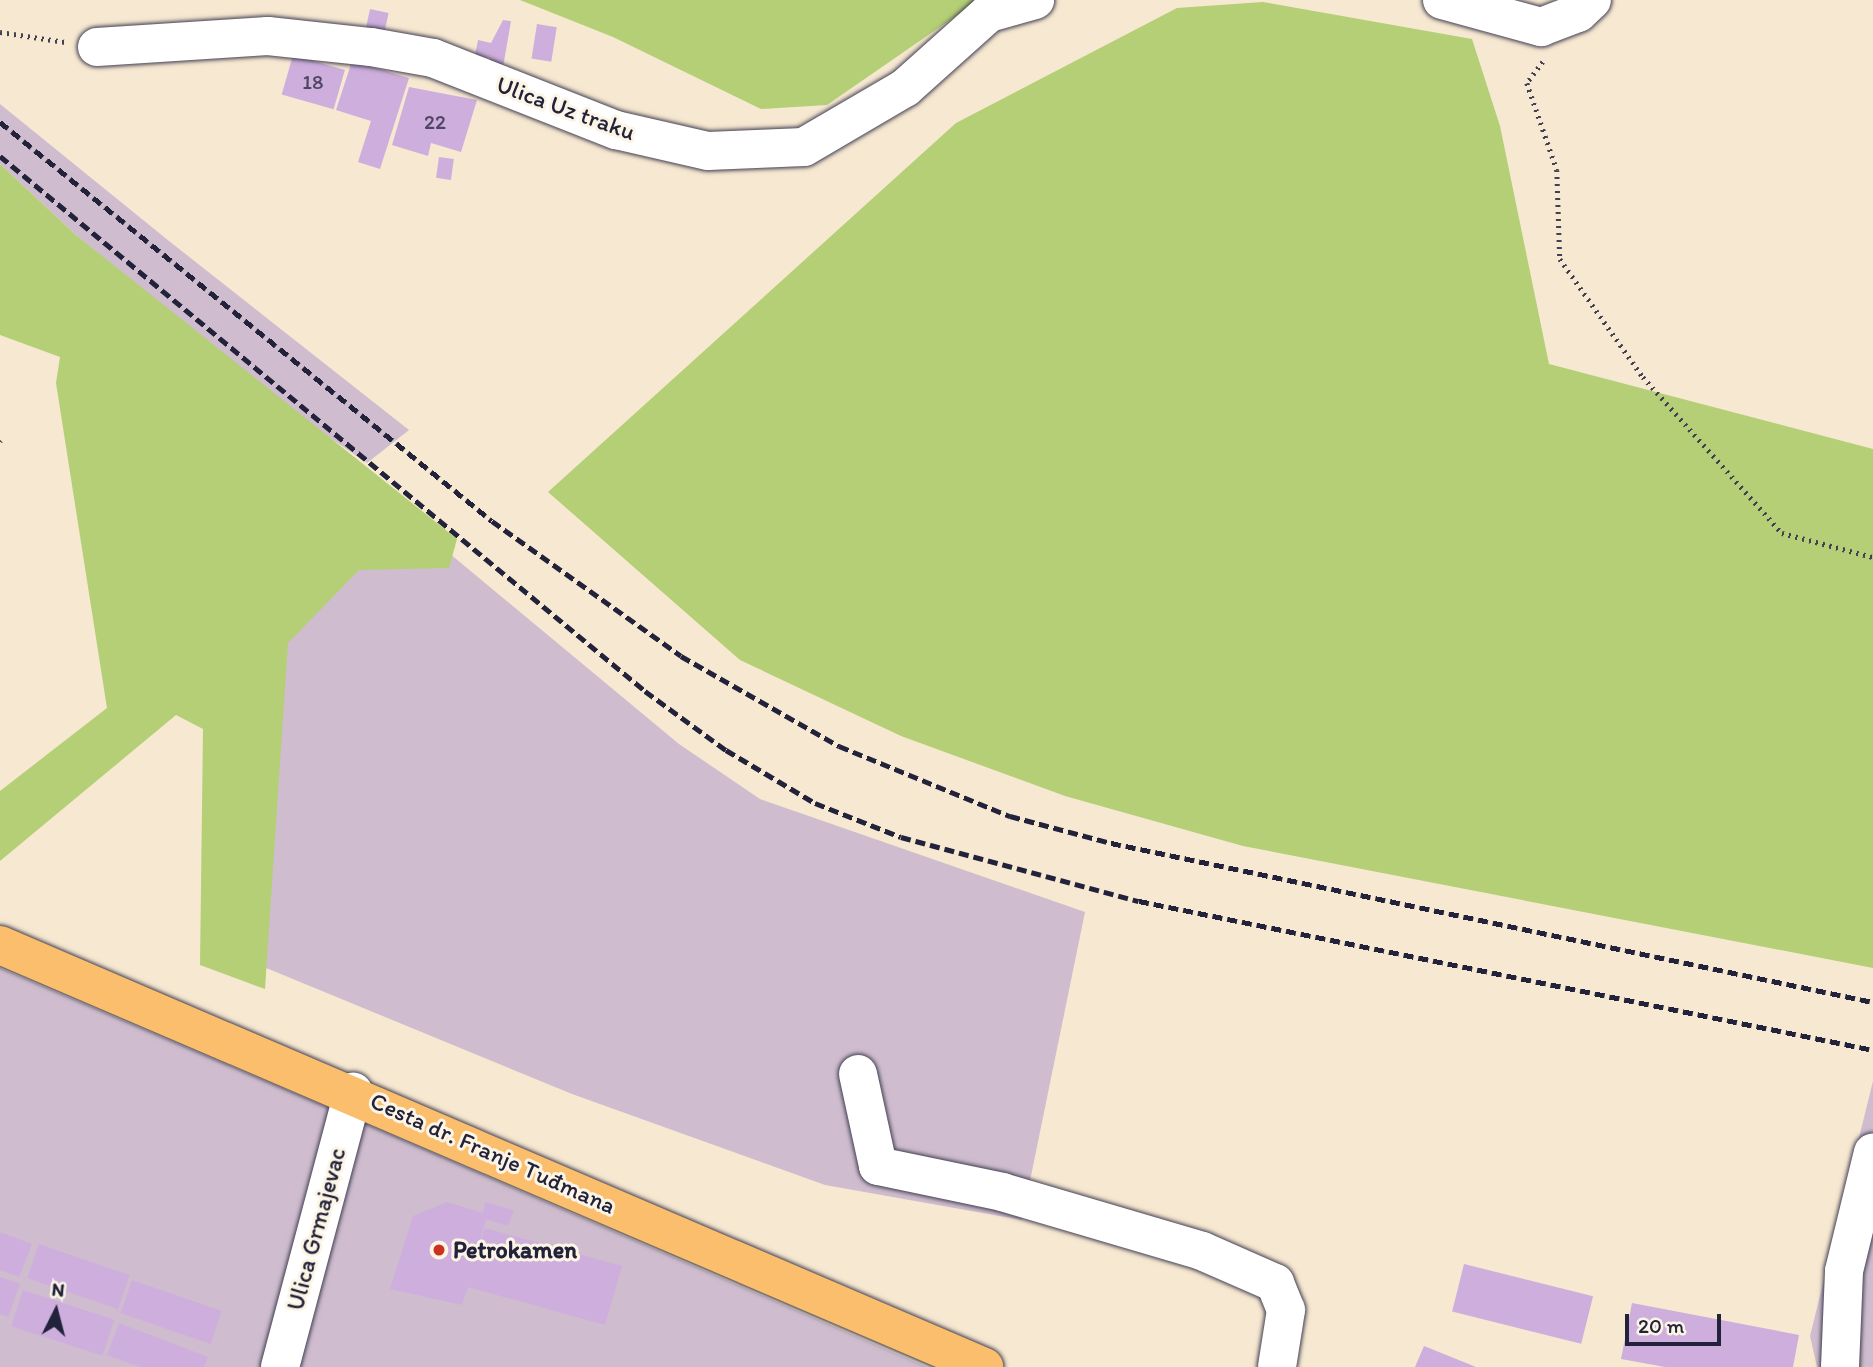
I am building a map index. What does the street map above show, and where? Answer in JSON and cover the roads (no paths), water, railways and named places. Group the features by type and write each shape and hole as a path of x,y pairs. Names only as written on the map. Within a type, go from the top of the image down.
{"main road":[{"name":"Cesta dr. Franje Tuđmana","path":"0,945 353,1092 984,1367"}],"street":[{"name":"Ulica Uz traku","path":"97,47 268,36 371,47 433,58 616,130 708,151 804,147 905,88 989,13 1035,0"},
{"path":"1441,0 1541,27 1585,6"},
{"path":"858,1074 878,1166 1002,1192 1189,1247 1247,1266 1275,1283 1286,1310 1277,1367"},
{"name":"Ulica Grmajevac","path":"280,1367 353,1092"},
{"path":"1840,1367 1844,1271 1873,1152"}],"railway":[{"path":"0,122 492,521 681,656 839,746 1010,816 1111,843 1873,1002"},
{"path":"0,156 645,691 726,750 815,803 901,837 1139,901 1873,1050"}],"place":[{"name":"Petrokamen","path":"439,1250"}]}
